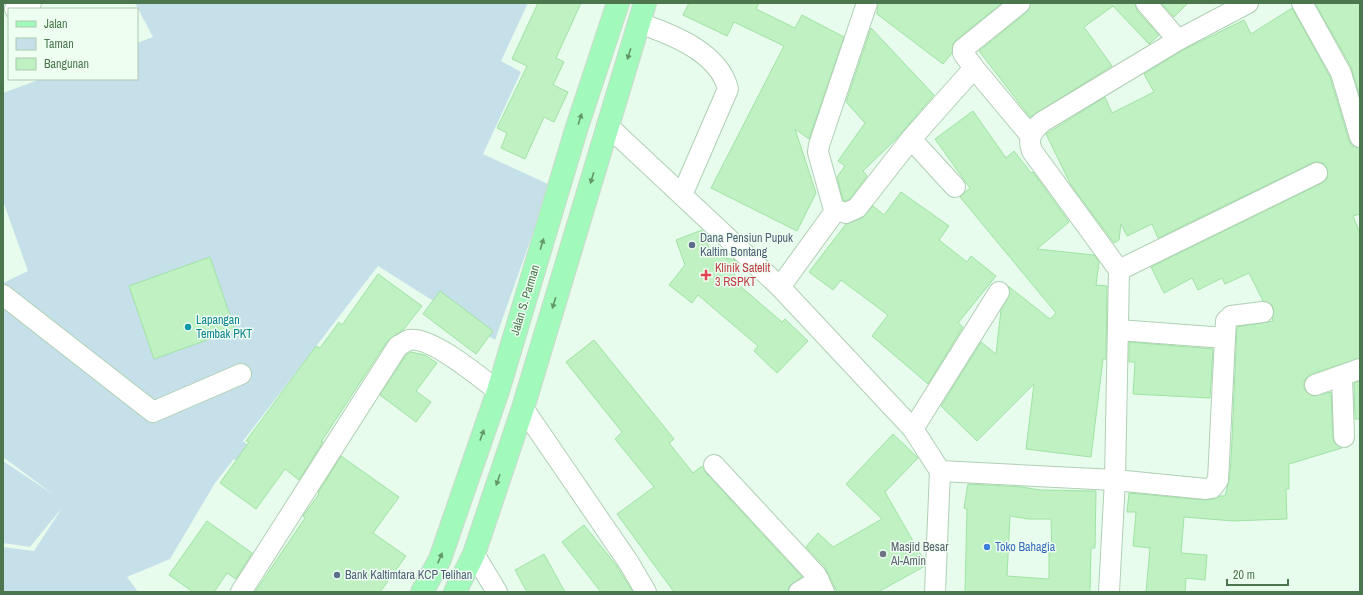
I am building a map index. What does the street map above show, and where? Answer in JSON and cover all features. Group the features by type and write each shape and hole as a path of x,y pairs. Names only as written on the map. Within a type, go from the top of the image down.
{"main road":[{"name":"Jalan S. Parman","path":"422,592 440,559 498,391 576,130 618,3"},
{"path":"455,592 474,554 523,408 607,125 642,13"}],"street":[{"path":"18,8 31,3"},
{"path":"867,3 819,145 818,152 833,206 836,210 846,213 857,208 911,139 974,68"},
{"path":"1020,3 963,49 963,52 974,68 1030,135"},
{"path":"1146,3 1178,40"},
{"path":"1109,592 1115,480 1119,270 1032,151 1029,144 1030,135 1042,122 1178,40 1248,3"},
{"path":"1302,3 1341,73 1360,137"},
{"path":"642,13 696,48 719,69 726,81 728,89 682,195"},
{"path":"607,125 780,287 913,428 940,471 935,592"},
{"path":"911,139 955,188"},
{"path":"1119,270 1317,173"},
{"path":"780,287 836,210"},
{"path":"913,428 999,292"},
{"path":"3,295 153,412 241,374"},
{"path":"940,471 1115,480 1206,489 1216,484 1218,480 1226,321 1230,316 1263,312"},
{"path":"1118,330 1225,338"},
{"path":"241,592 398,346 409,340 426,342 456,360 498,391"},
{"path":"1315,385 1360,370"},
{"path":"1342,377 1344,437"},
{"path":"523,408 629,563 646,592"},
{"path":"714,465 821,586 799,592"},
{"path":"474,554 497,592"}],"green space":[{"path":"135,3 528,3 501,61 521,72 483,154 550,185 495,340 378,266 243,441 264,457 253,472 234,459 215,483 170,559 127,577 138,592 3,592 3,547 34,551 62,508 30,547 3,543 3,461 54,495 3,457 3,283 28,271 3,201 3,93 38,80 138,80 138,43 153,37"}],"building":[{"path":"538,3 581,3 556,58 564,62 553,85 568,92 554,122 544,117 525,159 501,148 507,133 497,128 527,66 512,59"},
{"path":"689,3 759,3 756,9 795,28 802,15 844,37 809,139 795,129 816,193 797,231 711,188 784,46 734,22 727,36 683,15"},
{"path":"878,3 1002,3 956,40 953,44 952,53 943,64 877,14"},
{"path":"1031,3 1135,3 1137,11 1159,35 1149,44 1113,6 1084,27 1112,66 1030,117 979,51 1027,12"},
{"path":"1161,3 1188,3 1174,17"},
{"path":"1315,3 1360,3 1360,97 1351,67"},
{"path":"1292,8 1330,77 1349,141 1352,146 1360,148 1360,214 1353,216 1360,233 1360,358 1311,374 1306,378 1304,383 1304,389 1313,396 1331,392 1333,438 1334,443 1342,448 1289,464 1289,489 1286,489 1287,519 1233,521 1184,517 1181,553 1207,555 1205,580 1186,578 1185,592 1146,592 1150,548 1133,546 1136,512 1127,512 1129,493 1205,500 1225,496 1229,481 1231,462 1237,327 1273,321 1272,318 1274,311 1272,305 1263,301 1249,273 1225,284 1222,278 1198,290 1192,278 1164,293 1151,267 1322,183 1327,179 1327,168 1323,163 1312,163 1158,238 1152,224 1127,236 1121,224 1119,240 1114,243 1071,185 1046,134 1105,97 1112,113 1154,92 1144,74 1183,50 1244,20 1251,34"},
{"path":"871,28 934,95 897,138 863,171 867,176 850,199 845,201 843,200 837,177 845,166 838,161 865,123 846,102"},
{"path":"973,111 1006,158 1014,151 1031,173 1033,172 1069,222 1037,249 1094,255 1099,262 1096,285 1107,286 1106,359 1103,359 1091,457 1026,449 1034,384 977,441 941,406 981,342 996,354 1001,310 1010,293 1008,286 1050,319 1056,313 960,197 970,188 935,139"},
{"path":"901,192 949,226 939,240 967,262 971,256 996,276 958,323 963,327 928,384 872,336 888,315 841,280 833,290 809,272 846,224 862,218 873,206 884,215"},
{"path":"702,230 712,255 735,260 738,263 733,280 782,322 785,319 808,341 777,373 754,351 758,346 698,295 692,303 669,285 685,265 676,240"},
{"path":"210,257 235,330 154,359 129,286"},
{"path":"378,274 422,306 404,329 388,340 321,442 323,442 299,480 285,469 256,509 220,483 249,442 246,441 316,346 320,348 339,322 342,325"},
{"path":"440,291 493,331 476,354 423,314"},
{"path":"594,340 674,439 669,443 693,473 702,466 706,473 802,577 789,586 788,592 674,592 617,514 654,487 615,439 622,432 566,362"},
{"path":"1129,342 1213,349 1210,398 1133,394 1135,362 1129,362"},
{"path":"411,352 425,355 437,363 416,391 431,402 416,422 380,395 406,355"},
{"path":"1360,381 1360,419 1355,419 1354,383"},
{"path":"893,434 918,458 885,492 925,562 925,566 878,592 837,592 825,567 806,547 818,533 833,547 882,519 846,484"},
{"path":"341,456 399,497 373,533 406,556 380,592 255,592 305,518 303,516 319,494 318,493"},
{"path":"968,484 1022,487 1040,490 1096,491 1095,548 1091,548 1090,592 965,592 967,509 964,508","holes":["1010,516 1028,519 1051,519 1052,552 1049,552 1049,579 1007,576"]},
{"path":"207,521 252,553 236,579 227,573 214,592 193,592 169,575"},
{"path":"584,525 616,565 633,592 601,592 562,542"},
{"path":"544,554 565,592 527,592 515,570"}],"place":[{"name":"Dana Pensiun Pupuk Kaltim Bontang","path":"692,245"},
{"name":"Klinik Satelit 3 RSPKT","path":"706,275"},
{"name":"Lapangan Tembak PKT","path":"188,327"},
{"name":"Toko Bahagia","path":"987,547"},
{"name":"Masjid Besar Al-Amin","path":"883,554"},
{"name":"Bank Kaltimtara KCP Telihan","path":"337,575"}]}
